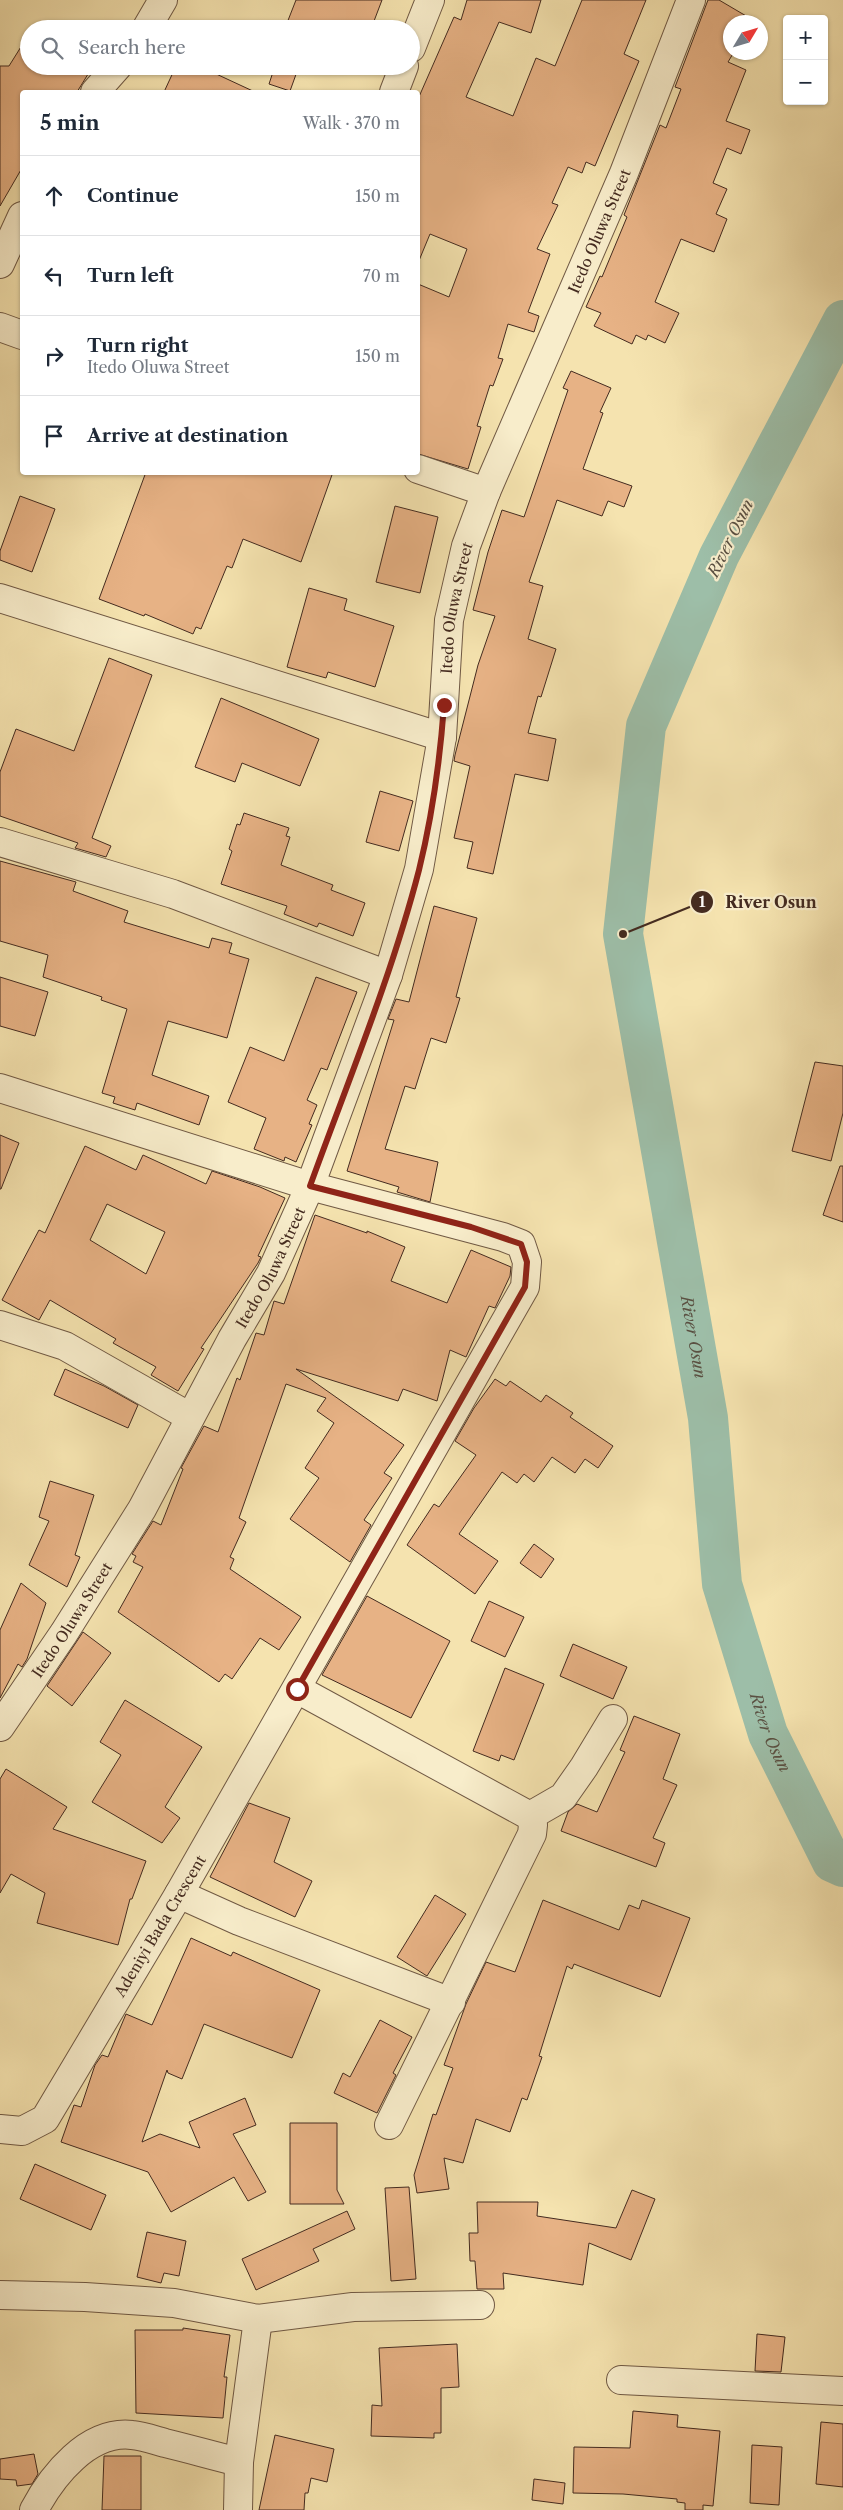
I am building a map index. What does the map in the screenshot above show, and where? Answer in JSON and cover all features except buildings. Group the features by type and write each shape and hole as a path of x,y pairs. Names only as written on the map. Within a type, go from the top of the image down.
{"street":[{"path":"151,20 163,0"},
{"path":"420,25 430,0"},
{"name":"Itedo Oluwa Street","path":"0,1727 64,1633 142,1509 190,1417 271,1273 310,1186 388,974 419,869 442,737 449,620 466,546 486,492 624,172 691,0"},
{"path":"97,90 110,75"},
{"path":"395,90 401,75"},
{"path":"0,264 20,220"},
{"path":"0,327 20,334"},
{"path":"420,471 486,492"},
{"path":"0,598 442,737"},
{"path":"0,842 173,894 388,974"},
{"path":"0,1088 310,1186"},
{"name":"Adeniyi Bada Crescent","path":"0,2129 22,2132 45,2119 179,1894 525,1287 527,1262 521,1244 503,1237 310,1186"},
{"path":"0,1326 65,1346 190,1417"},
{"path":"297,1689 530,1816 533,1825 532,1834 389,2125"},
{"path":"530,1816 563,1797 613,1719"},
{"path":"179,1894 240,1921 451,2002"},
{"path":"0,2295 85,2297 174,2304 258,2319 353,2307 480,2305"},
{"path":"238,2510 239,2462 258,2319"},
{"path":"621,2380 843,2391"},
{"path":"34,2510 42,2495 66,2464 92,2444 111,2436 131,2434 239,2462"}],"waterway":[{"name":"River Osun","path":"843,320 719,556 646,726 623,934 708,1418 722,1584 768,1734 832,1862 843,1867"}],"place":[{"name":"River Osun","path":"623,934"}],"route":[{"path":"297,1689 525,1287 527,1262 521,1244 471,1227 310,1186 388,974 419,869 432,803 442,737 444,705"}]}
